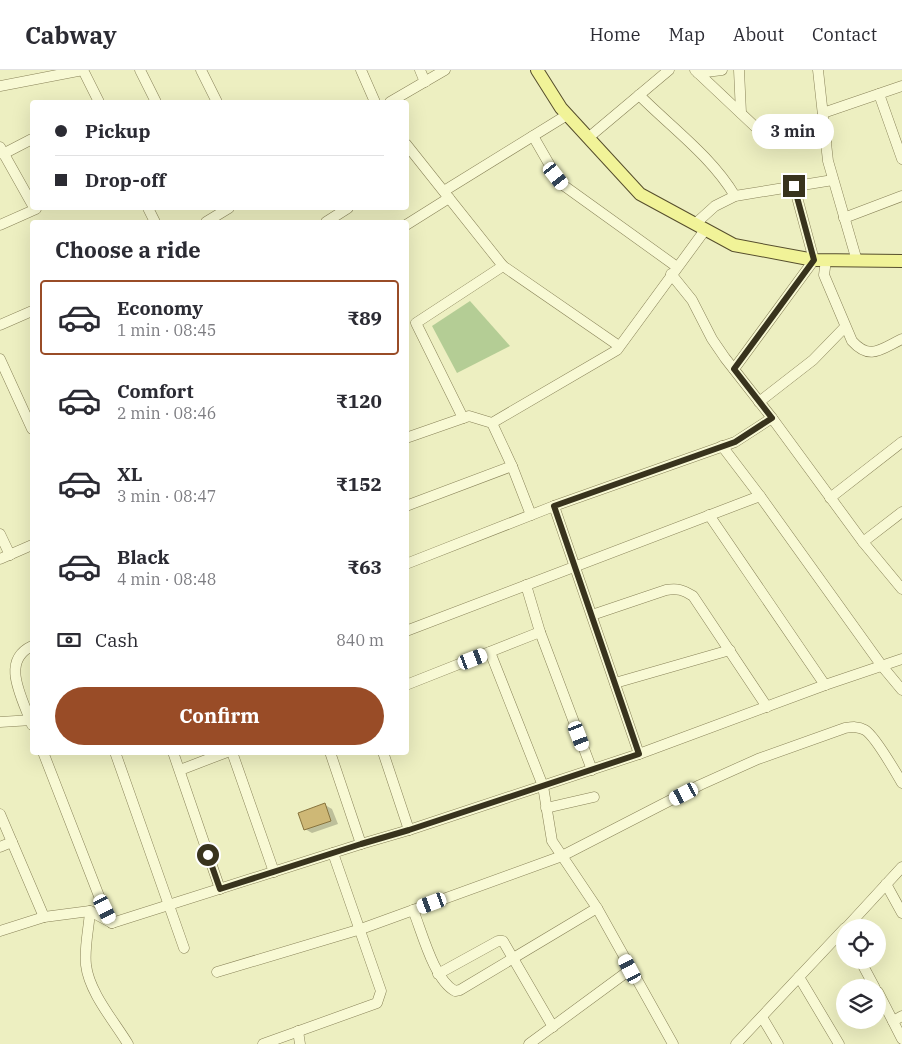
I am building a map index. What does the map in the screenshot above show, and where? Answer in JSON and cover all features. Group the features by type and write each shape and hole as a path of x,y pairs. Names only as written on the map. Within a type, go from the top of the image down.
{"main road":[{"path":"537,70 561,108 640,194 734,245 820,260 902,261"}],"street":[{"path":"0,86 83,70 97,100"},
{"path":"140,70 155,100"},
{"path":"201,70 216,100"},
{"path":"361,70 374,100"},
{"path":"420,70 425,82"},
{"path":"394,100 445,70"},
{"path":"588,138 668,70"},
{"path":"696,71 722,70"},
{"path":"739,70 742,113"},
{"path":"818,70 828,161 856,261"},
{"path":"696,71 764,135 776,142 826,141"},
{"path":"823,113 902,86"},
{"path":"879,94 902,160"},
{"path":"638,95 714,166 726,180 735,196"},
{"path":"409,224 446,195 567,115"},
{"path":"533,136 563,185 674,271 692,300 712,339 863,542 901,585"},
{"path":"30,140 2,150 30,198"},
{"path":"409,148 503,266 620,346"},
{"path":"409,437 469,416 492,423 617,350 674,271 715,206 735,196 833,180"},
{"path":"794,186 824,275 852,341 858,349 867,353 902,339"},
{"path":"844,218 902,196"},
{"path":"0,225 30,210"},
{"path":"210,216 224,210"},
{"path":"329,220 345,210"},
{"path":"734,369 820,260"},
{"path":"463,418 411,326 503,266"},
{"path":"0,325 30,312"},
{"path":"759,402 813,360 846,327"},
{"path":"0,359 30,425"},
{"path":"409,563 554,506 735,442 772,418"},
{"path":"492,423 512,466 531,515"},
{"path":"830,498 902,442"},
{"path":"722,446 882,666 902,690"},
{"path":"409,505 512,466"},
{"path":"409,630 760,496"},
{"path":"554,506 639,754"},
{"path":"863,542 902,512"},
{"path":"709,515 825,685"},
{"path":"0,534 5,557 30,545"},
{"path":"526,585 540,632 592,770"},
{"path":"592,615 666,590 677,588 684,591 693,596 767,707"},
{"path":"409,684 540,632"},
{"path":"30,647 16,655 12,660 10,675 30,718"},
{"path":"615,683 730,650"},
{"path":"490,652 543,786 552,841 597,908 673,1044"},
{"path":"0,930 44,917 90,911 112,923 333,852 409,830 592,770 902,659"},
{"path":"0,722 30,722"},
{"path":"217,972 360,929 562,856 700,785 758,759 845,728 856,727 872,736 902,783"},
{"path":"44,755 99,896 112,923"},
{"path":"116,755 184,948"},
{"path":"174,755 220,889"},
{"path":"180,770 219,755"},
{"path":"233,755 274,872"},
{"path":"331,755 361,844"},
{"path":"384,755 409,830"},
{"path":"546,808 594,797"},
{"path":"0,814 44,917"},
{"path":"0,847 12,842"},
{"path":"263,1044 377,1003 381,991 333,852"},
{"path":"854,919 902,867"},
{"path":"886,884 902,912"},
{"path":"413,910 438,974 455,991 460,990 514,959 597,908"},
{"path":"90,911 86,964 88,978 94,991 128,1044"},
{"path":"736,1044 836,938"},
{"path":"438,974 500,940 505,943 553,1027"},
{"path":"529,1044 630,969"},
{"path":"799,977 839,1044"},
{"path":"886,1002 898,1018 902,1039"},
{"path":"762,1017 778,1044"},
{"path":"298,1031 300,1044"}],"green space":[{"path":"470,301 510,346 457,373 432,326"}],"building":[{"path":"325,803 331,821 304,830 298,813"}],"route":[{"path":"208,855 220,889 409,830 639,754 554,506 735,442 772,418 734,369 814,260 794,186"}]}
